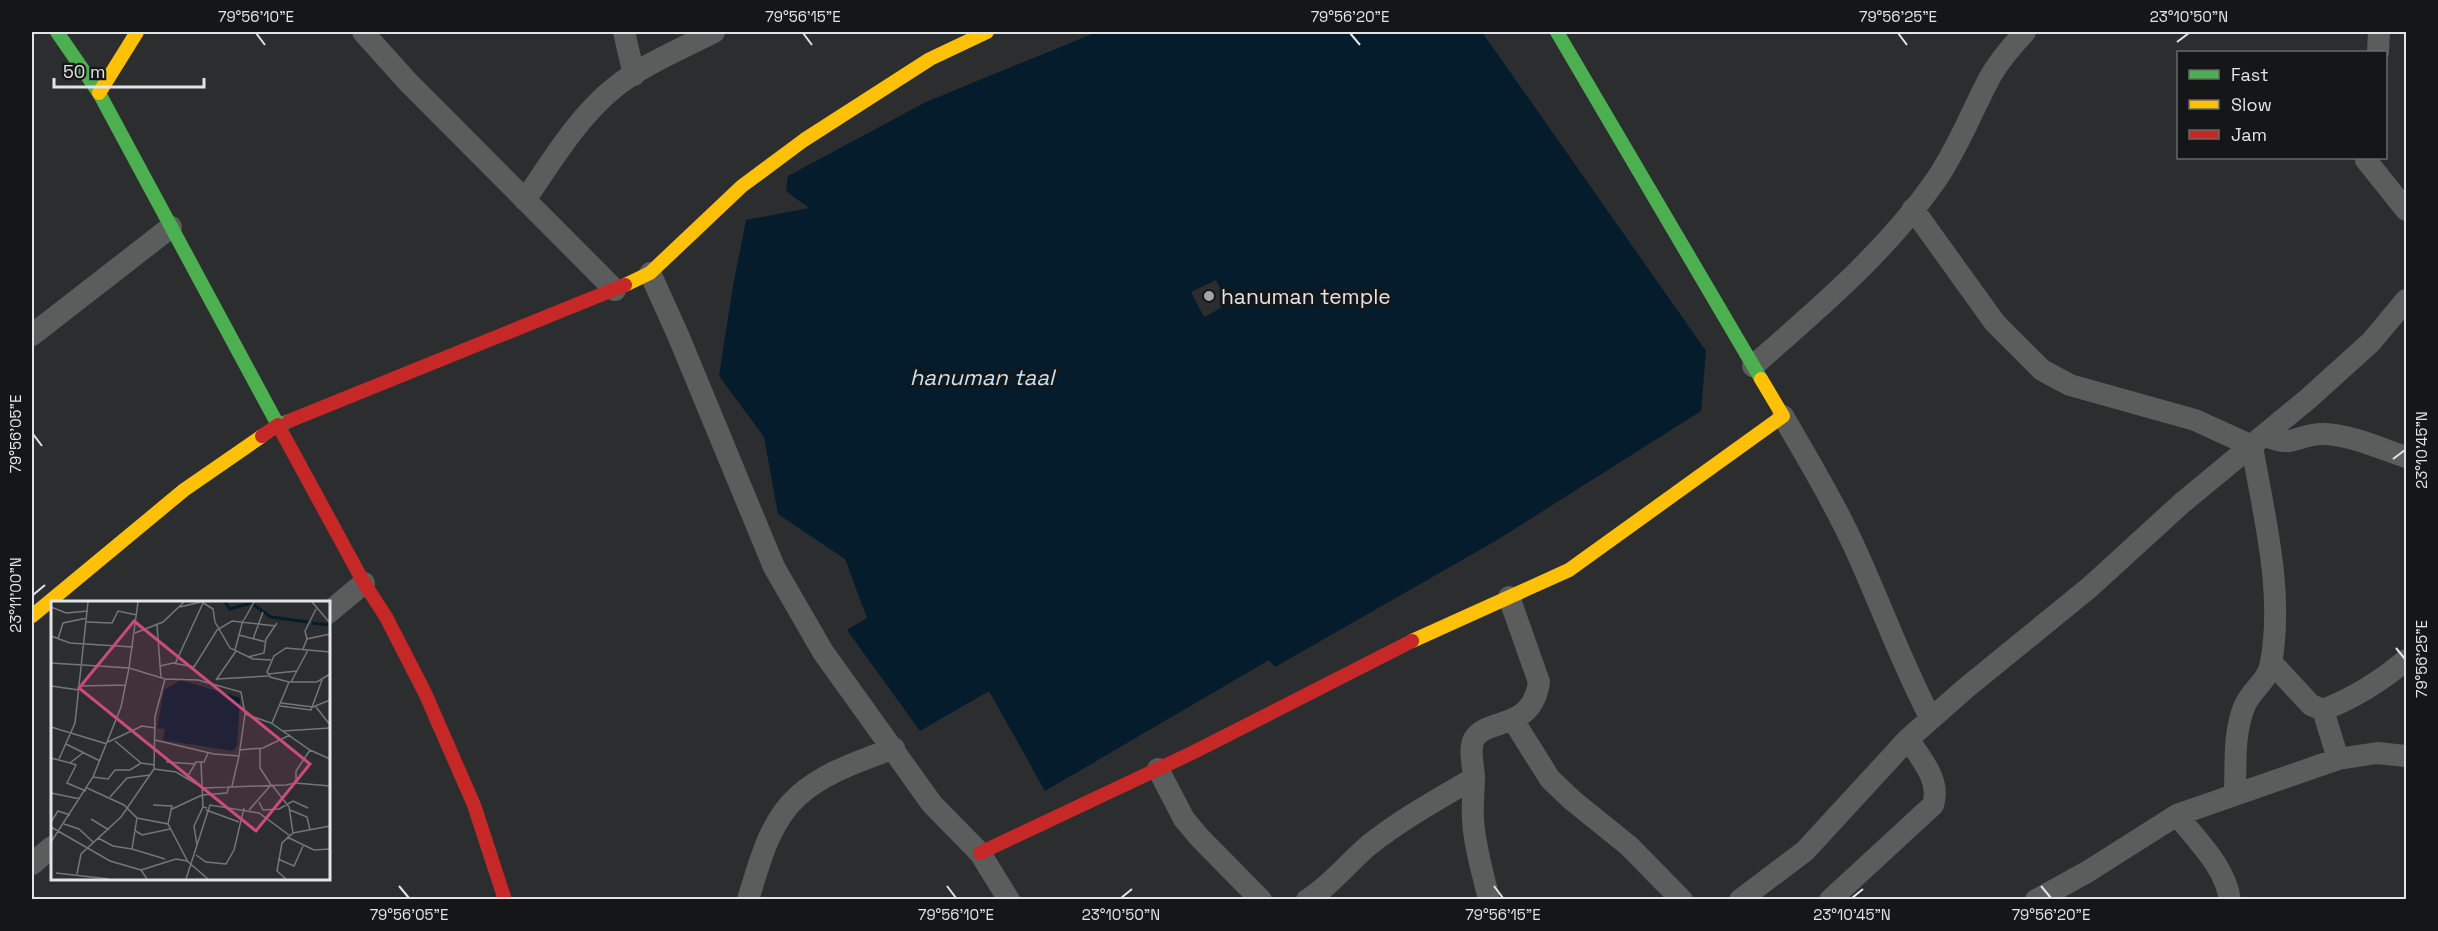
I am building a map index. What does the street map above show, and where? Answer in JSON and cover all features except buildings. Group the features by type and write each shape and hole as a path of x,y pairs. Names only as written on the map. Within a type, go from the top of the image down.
{"street":[{"path":"57,32 99,93 364,583 386,617 425,693 474,806 505,900"},
{"path":"99,93 137,32"},
{"path":"363,32 407,81 615,290"},
{"path":"624,32 634,75"},
{"path":"525,200 587,113 615,88 634,75 714,32"},
{"path":"32,616 184,490 278,425 615,290 650,273 742,186 804,140 930,58 987,32"},
{"path":"1557,32 1822,483 1853,544 1908,676 1931,719"},
{"path":"2378,51 2379,32"},
{"path":"1753,366 1880,251 1936,180 1963,136 1990,77 2013,37"},
{"path":"2366,159 2406,210"},
{"path":"1913,209 1995,323 2042,370 2070,385 2258,440 2289,442 2323,434 2347,438 2406,458"},
{"path":"32,335 171,227"},
{"path":"650,273 774,567 823,651 932,804 980,853 1009,900"},
{"path":"1740,900 1804,851 1908,740 1966,688 2090,587 2182,503 2371,342 2406,300"},
{"path":"980,853 1158,769 1385,653 1569,570 1783,416"},
{"path":"2235,795 2238,722 2246,702 2267,676 2271,662 2276,600 2258,440"},
{"path":"330,611 364,583"},
{"path":"1489,900 1473,818 1472,750 1474,738 1483,731 1513,720 1532,705 1537,696 1539,682 1509,597"},
{"path":"2271,662 2311,705 2323,710 2350,699 2406,660"},
{"path":"2323,710 2338,759"},
{"path":"1513,720 1550,779 1572,801 1629,846 1682,900"},
{"path":"1830,900 1933,805 1937,793 1932,776 1908,740"},
{"path":"748,900 764,848 778,821 798,796 838,770 894,748"},
{"path":"2036,900 2087,873 2177,815 2338,759 2377,753 2406,756"},
{"path":"1158,769 1184,819 1261,900"},
{"path":"1307,900 1391,828 1474,778"},
{"path":"2177,815 2220,869 2228,884 2230,900"},
{"path":"32,864 51,848"}],"water":[{"name":"hanuman taal","path":"1097,32 1482,32 1706,351 1701,411 1497,540 1275,667 1269,660 1045,791 989,691 920,731 847,630 867,618 845,559 778,514 764,437 719,376 746,220 809,208 786,191 788,176 926,102","holes":["1216,280 1228,304 1204,317 1191,292"]}],"traffic: fast":[{"path":"57,32 99,93 278,425 289,421"},
{"path":"1557,32 1761,379"}],"traffic: slow":[{"path":"99,93 137,32"},
{"path":"625,285 650,273 742,186 804,140 930,59 987,32"},
{"path":"1412,641 1569,570 1783,416 1761,379"},
{"path":"32,616 184,490 262,436"}],"traffic: jam":[{"path":"289,421 625,285"},
{"path":"262,436 278,425 364,583 386,617 425,693 474,805 505,900"},
{"path":"980,853 1194,752 1412,641"}],"place":[{"name":"hanuman temple","path":"1209,296"}]}
